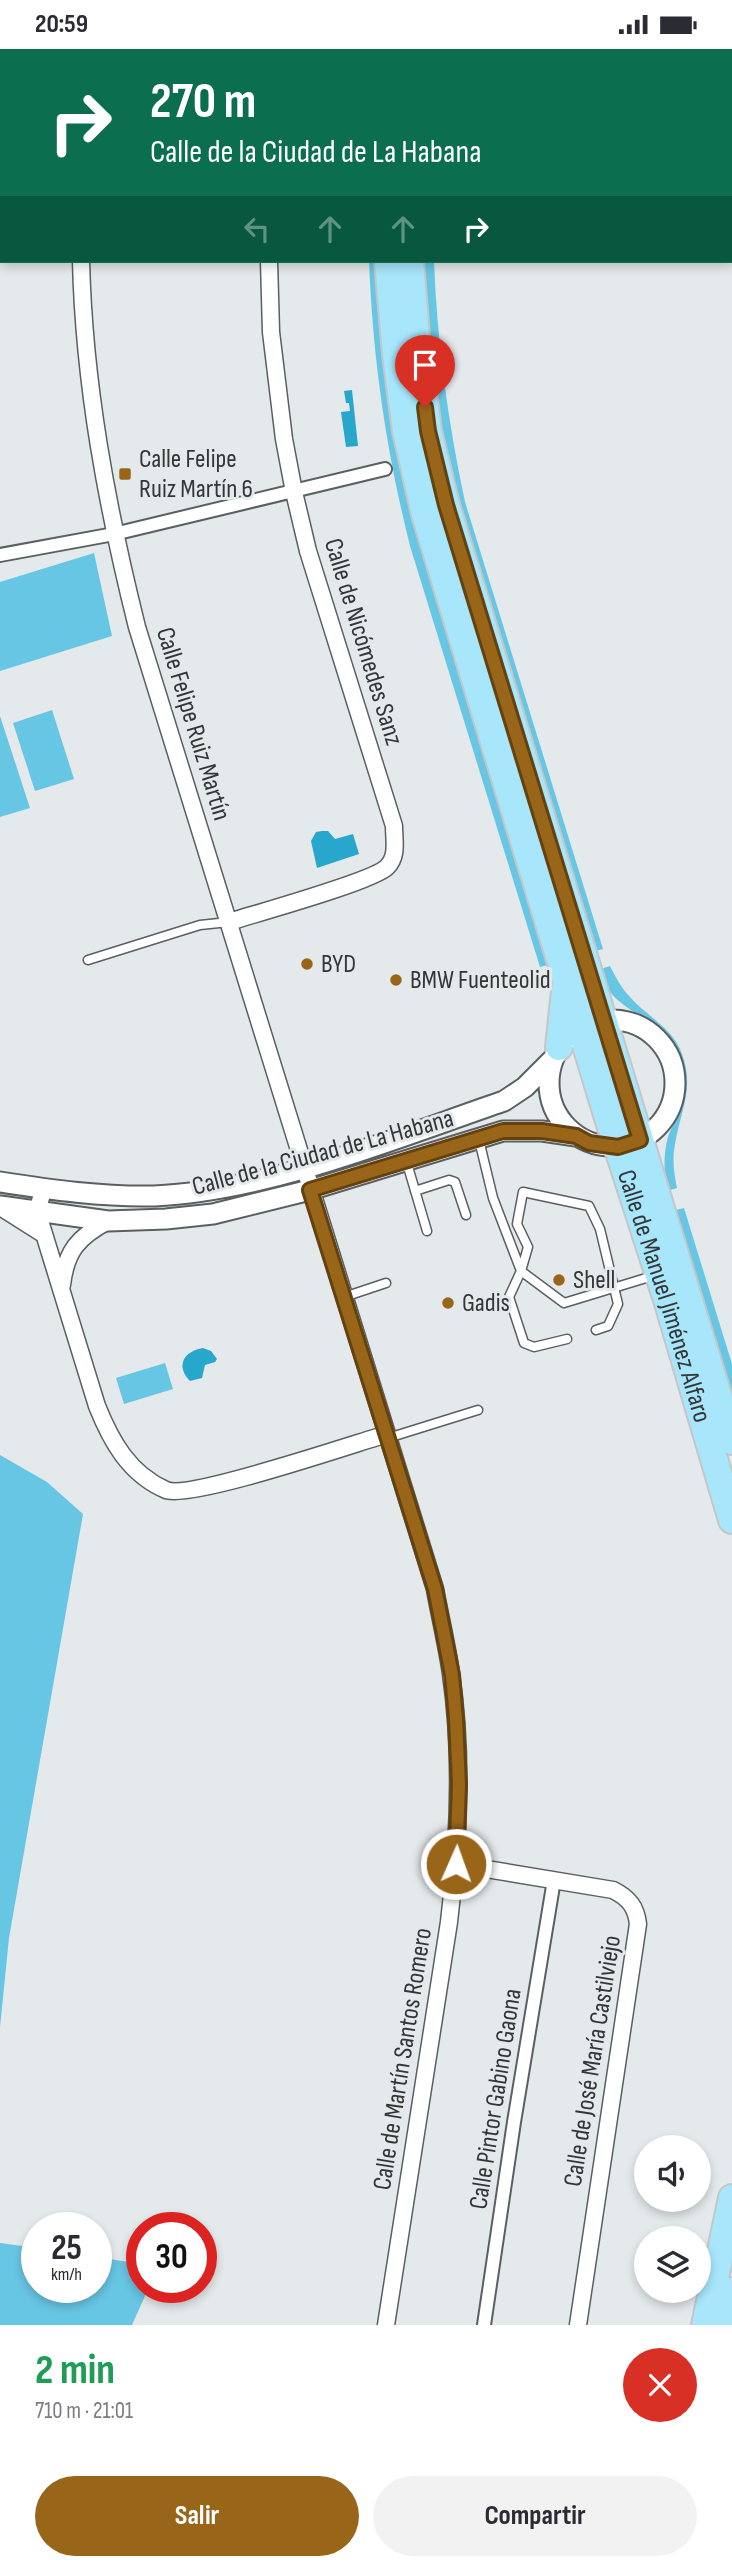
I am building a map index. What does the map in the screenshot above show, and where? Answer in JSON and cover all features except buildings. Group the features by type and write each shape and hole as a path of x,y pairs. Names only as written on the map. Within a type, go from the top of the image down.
{"highway":[{"name":"Calle de Manuel Jiménez Alfaro","path":"388,263 406,431 425,514 566,979 591,1023"},
{"name":"Calle de Manuel Jiménez Alfaro","path":"411,263 416,336 428,431 446,505 591,1023 629,1144 732,1441"},
{"path":"556,1053 566,979"},
{"name":"Calle de Manuel Jiménez Alfaro","path":"629,1144 659,1275 732,1520"},
{"path":"705,2325 732,2198"},
{"path":"724,2325 732,2291"}],"street":[{"name":"Calle Felipe Ruiz Martín","path":"81,263 82,304 95,423 114,534 137,627 310,1190"},
{"name":"Calle de Nicómedes Sanz","path":"229,922 361,880 386,869 395,854 394,826 308,551 294,492 284,439 271,332 269,263"},
{"path":"0,555 114,534 385,469"},
{"path":"591,1023 627,1020 639,1025 660,1040 673,1063 673,1101 668,1113 652,1134 629,1144"},
{"name":"Calle de la Ciudad de La Habana","path":"0,1182 113,1195 155,1196 211,1190 305,1168 503,1101 525,1087 556,1053 591,1023"},
{"path":"556,1053 549,1083 552,1100 559,1116 576,1136"},
{"name":"Calle de la Ciudad de La Habana","path":"0,1207 108,1221 166,1219 213,1214 310,1190 478,1138 515,1130 576,1136 589,1143 629,1144"},
{"path":"44,1188 37,1212 97,1406 108,1435 120,1455 144,1477 168,1491 203,1488 388,1436"},
{"name":"Calle de Martín Santos Romero","path":"310,1190 435,1589 452,1675 459,1785 456,1864 386,2325"},
{"path":"0,1207 43,1234"},
{"path":"62,1288 64,1269 72,1250 92,1230 108,1221"},
{"name":"Calle de José María Castilviejo","path":"456,1864 613,1889 625,1896 636,1911 638,1924 578,2325"},
{"name":"Calle Pintor Gabino Gaona","path":"484,2325 554,1880"}],"lane":[{"path":"88,960 200,925 229,922"},
{"path":"478,1138 493,1198 521,1271 564,1303 659,1275"},
{"path":"406,1160 427,1231"},
{"path":"415,1191 449,1180 455,1182 466,1215"},
{"path":"567,1339 534,1347 524,1343 509,1297 528,1247 517,1224 523,1192 589,1206 600,1229 618,1304 608,1326 596,1330"},
{"path":"344,1297 386,1283"},
{"path":"388,1436 478,1410"}],"shaded area":[{"path":"369,263 380,263 552,964 540,967 410,546 382,405"},
{"path":"422,263 434,263 444,382 465,502 603,949 591,952 454,504 429,363"},
{"path":"352,390 358,446 346,447 341,412 350,411 344,391"},
{"path":"94,553 112,636 0,671 0,582"},
{"path":"52,710 74,779 35,791 13,723"},
{"path":"0,716 30,808 0,817"},
{"path":"328,831 335,839 353,834 359,854 317,868 311,841 316,832"},
{"path":"610,966 628,995 676,1041 685,1062 686,1097 674,1155 677,1188 667,1191 665,1150 669,1133 683,1101 682,1067 678,1054 660,1030 614,997 605,985 598,970"},
{"path":"684,1208 732,1364 732,1406 672,1211"},
{"path":"203,1348 211,1351 217,1359 205,1365 202,1378 190,1381 183,1370 184,1360 191,1352"},
{"path":"165,1363 173,1389 124,1404 116,1378"},
{"path":"0,1455 47,1482 83,1514 9,1938 0,2027"},
{"path":"0,2243 21,2246 21,2303 112,2303 112,2259 126,2262 126,2303 142,2303 132,2325 0,2325"}],"place":[{"name":"Calle Felipe Ruiz Martín 6","path":"125,474"},
{"name":"BYD","path":"307,964"},
{"name":"BMW Fuenteolid","path":"396,980"},
{"name":"Shell","path":"559,1280"},
{"name":"Gadis","path":"448,1303"}],"route":[{"path":"425,407 446,505 601,1020 640,1140 618,1147 602,1146 576,1136 542,1131 503,1131 310,1190 435,1589 452,1675 456,1719 459,1785 456,1864"}]}
